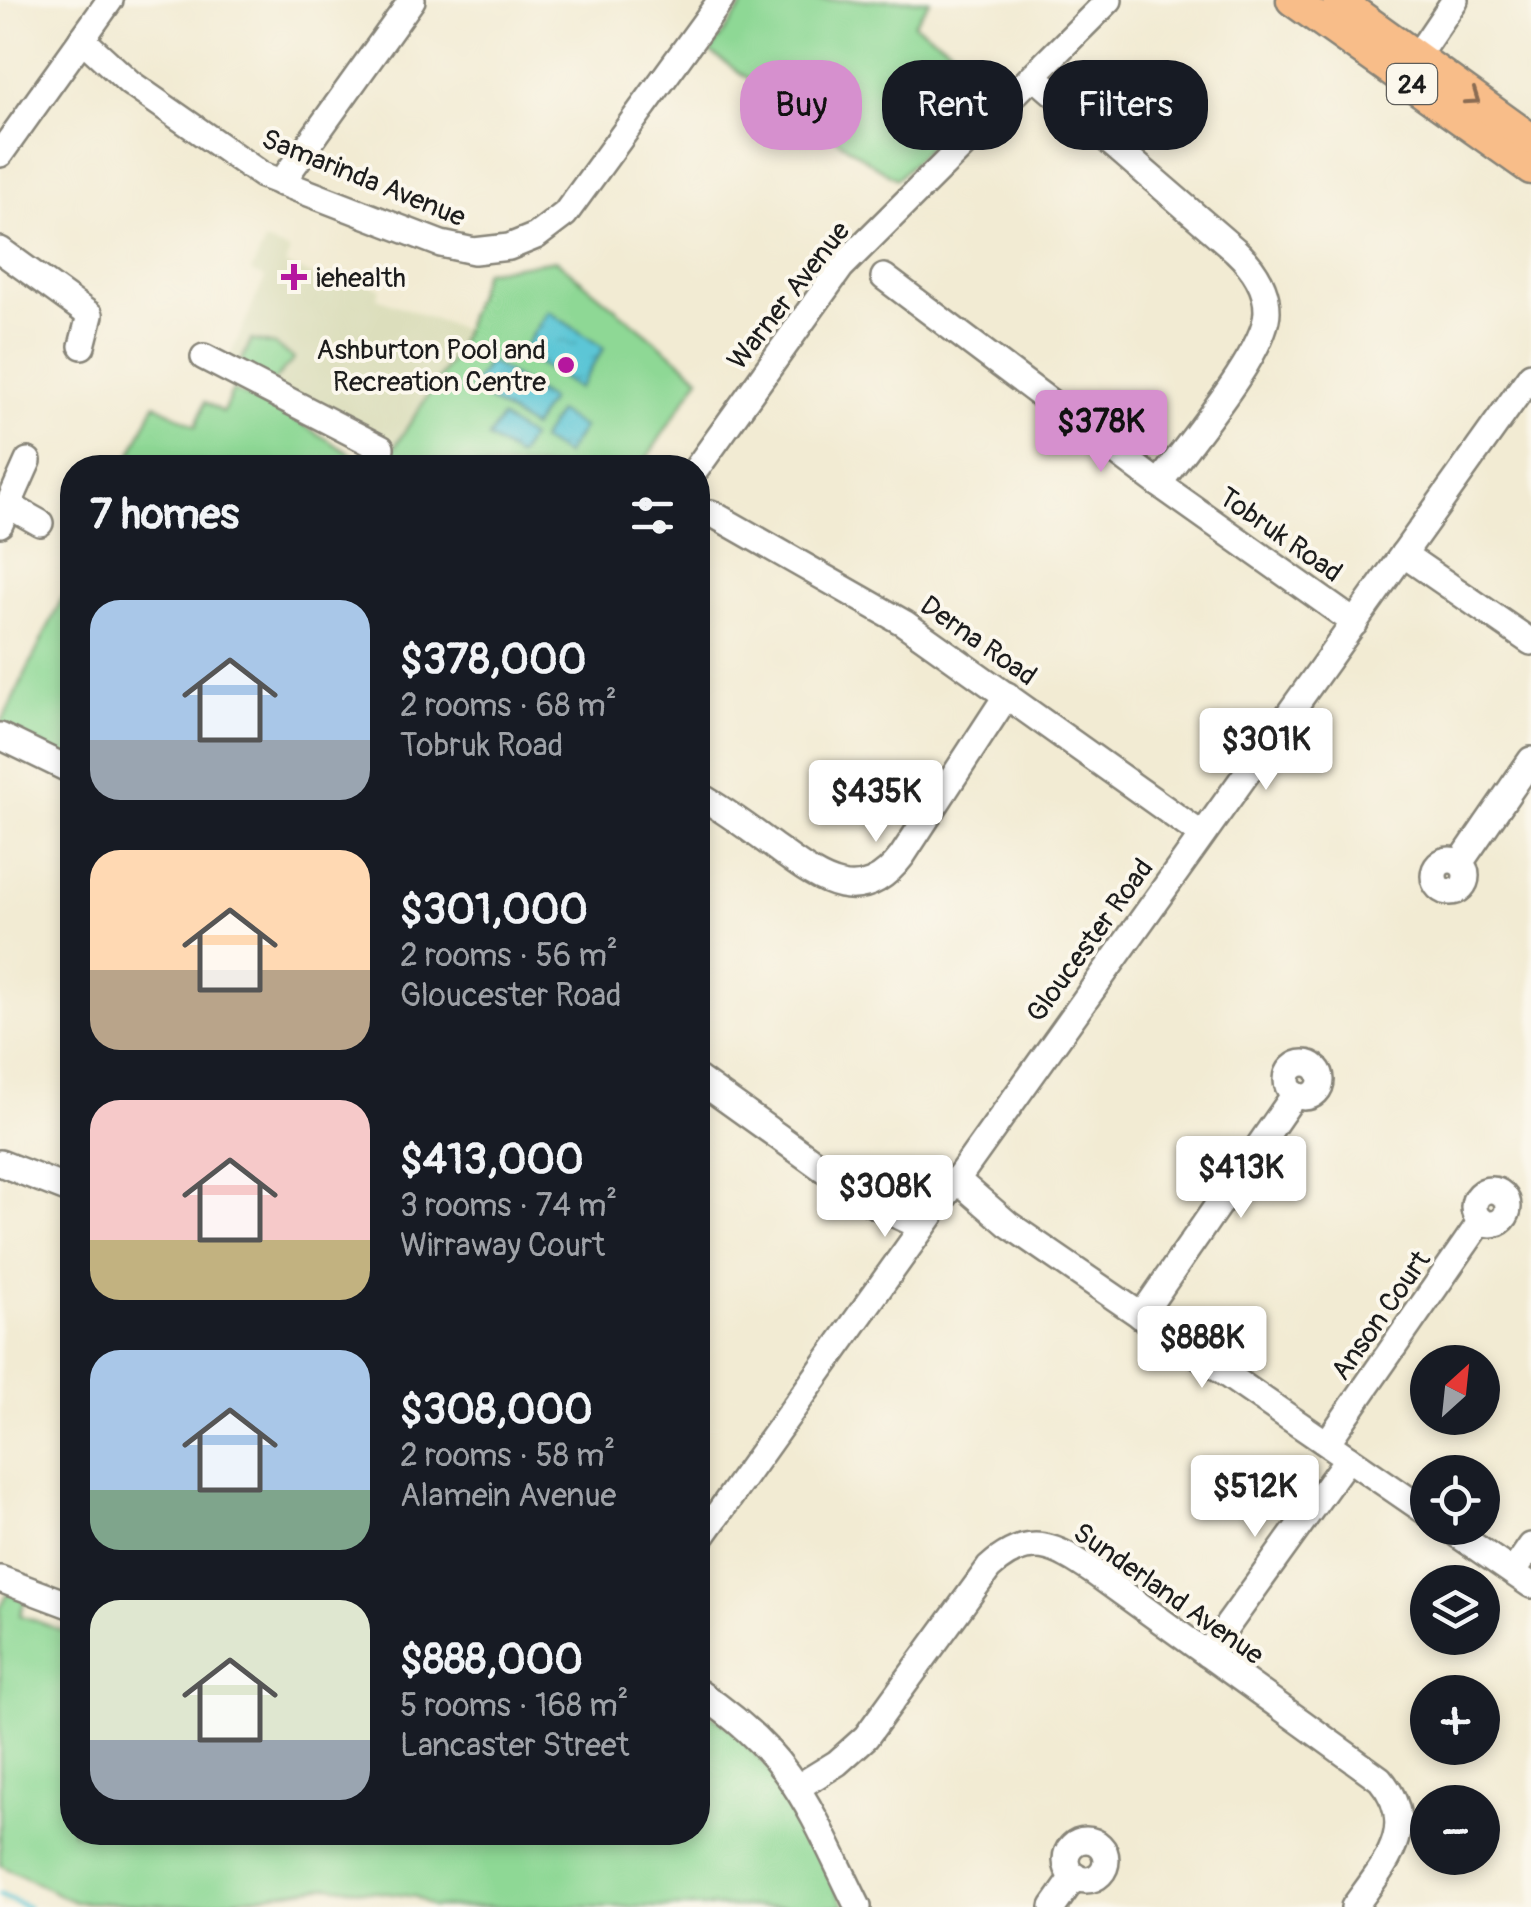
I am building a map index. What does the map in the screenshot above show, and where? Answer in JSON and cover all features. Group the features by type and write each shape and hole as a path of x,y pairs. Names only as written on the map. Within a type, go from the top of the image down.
{"main road":[{"name":"24","path":"1292,0 1531,139"},
{"name":"24","path":"1338,0 1409,67 1531,169"}],"street":[{"path":"0,154 110,0"},
{"path":"281,182 412,0"},
{"name":"Samarinda Avenue","path":"77,45 253,170 441,244 474,251 520,244 550,228 565,214 721,0"},
{"name":"Warner Avenue","path":"706,455 841,267 1110,0"},
{"path":"1409,67 1455,0"},
{"path":"1035,77 1248,262 1264,291 1268,316 1256,348 1159,484"},
{"path":"0,250 102,318 82,346"},
{"name":"Tobruk Road","path":"884,277 1159,484 1355,623"},
{"path":"204,357 381,448"},
{"name":"Gloucester Road","path":"710,1525 1531,375"},
{"path":"28,462 4,515 40,523"},
{"name":"Derna Road","path":"711,513 886,612 1202,835"},
{"path":"1404,554 1531,642"},
{"path":"710,803 818,878 843,887 866,885 885,876 902,856 1007,695"},
{"path":"0,736 60,765"},
{"path":"1460,863 1531,760"},
{"path":"710,1088 916,1236"},
{"path":"1142,1316 1295,1094"},
{"path":"0,1163 60,1186"},
{"path":"952,1184 1410,1501"},
{"name":"Anson Court","path":"1207,1654 1481,1221"},
{"path":"1473,1545 1522,1579 1531,1546"},
{"name":"Sunderland Avenue","path":"798,1786 854,1749 980,1578 998,1560 1024,1547 1049,1546 1072,1557 1367,1768 1388,1789 1399,1820 1394,1846 1354,1907"},
{"path":"0,1578 60,1601"},
{"path":"710,1701 755,1736 798,1786 858,1907"},
{"path":"1052,1907 1075,1876"}],"shaded area":[{"path":"265,242 290,251 285,265 345,287 349,276 380,288 377,298 464,330 456,352 397,444 226,365 265,278 251,272"}],"green space":[{"path":"747,0 930,0 914,24 969,60 882,60 882,150 925,150 897,179 852,150 862,150 862,60 740,60 740,73 710,52"},
{"name":"Ashburton Pool and Recreation Centre","path":"556,260 700,377 649,455 389,455 456,352 484,271"},
{"path":"251,340 275,345 294,359 270,385 238,370"},
{"path":"233,390 297,421 352,455 131,455 155,404 196,426 205,402 223,412"},
{"path":"60,603 60,754 0,726"},
{"path":"8,1593 25,1600 20,1615 60,1630 60,1845 710,1845 710,1714 734,1731 787,1789 845,1907 432,1907 416,1897 328,1886 194,1906 74,1902 0,1865 0,1609"}],"water":[{"path":"548,311 604,348 578,389 521,352"},
{"path":"489,361 550,400 532,428 471,389"},
{"path":"558,412 583,428 565,455 540,440"},
{"path":"501,418 530,438 519,455 515,455 488,438"}],"waterway":[{"path":"0,1895 27,1907"}],"place":[{"name":"iehealth","path":"294,277"},
{"name":"Ashburton Pool and Recreation Centre","path":"566,365"}]}
